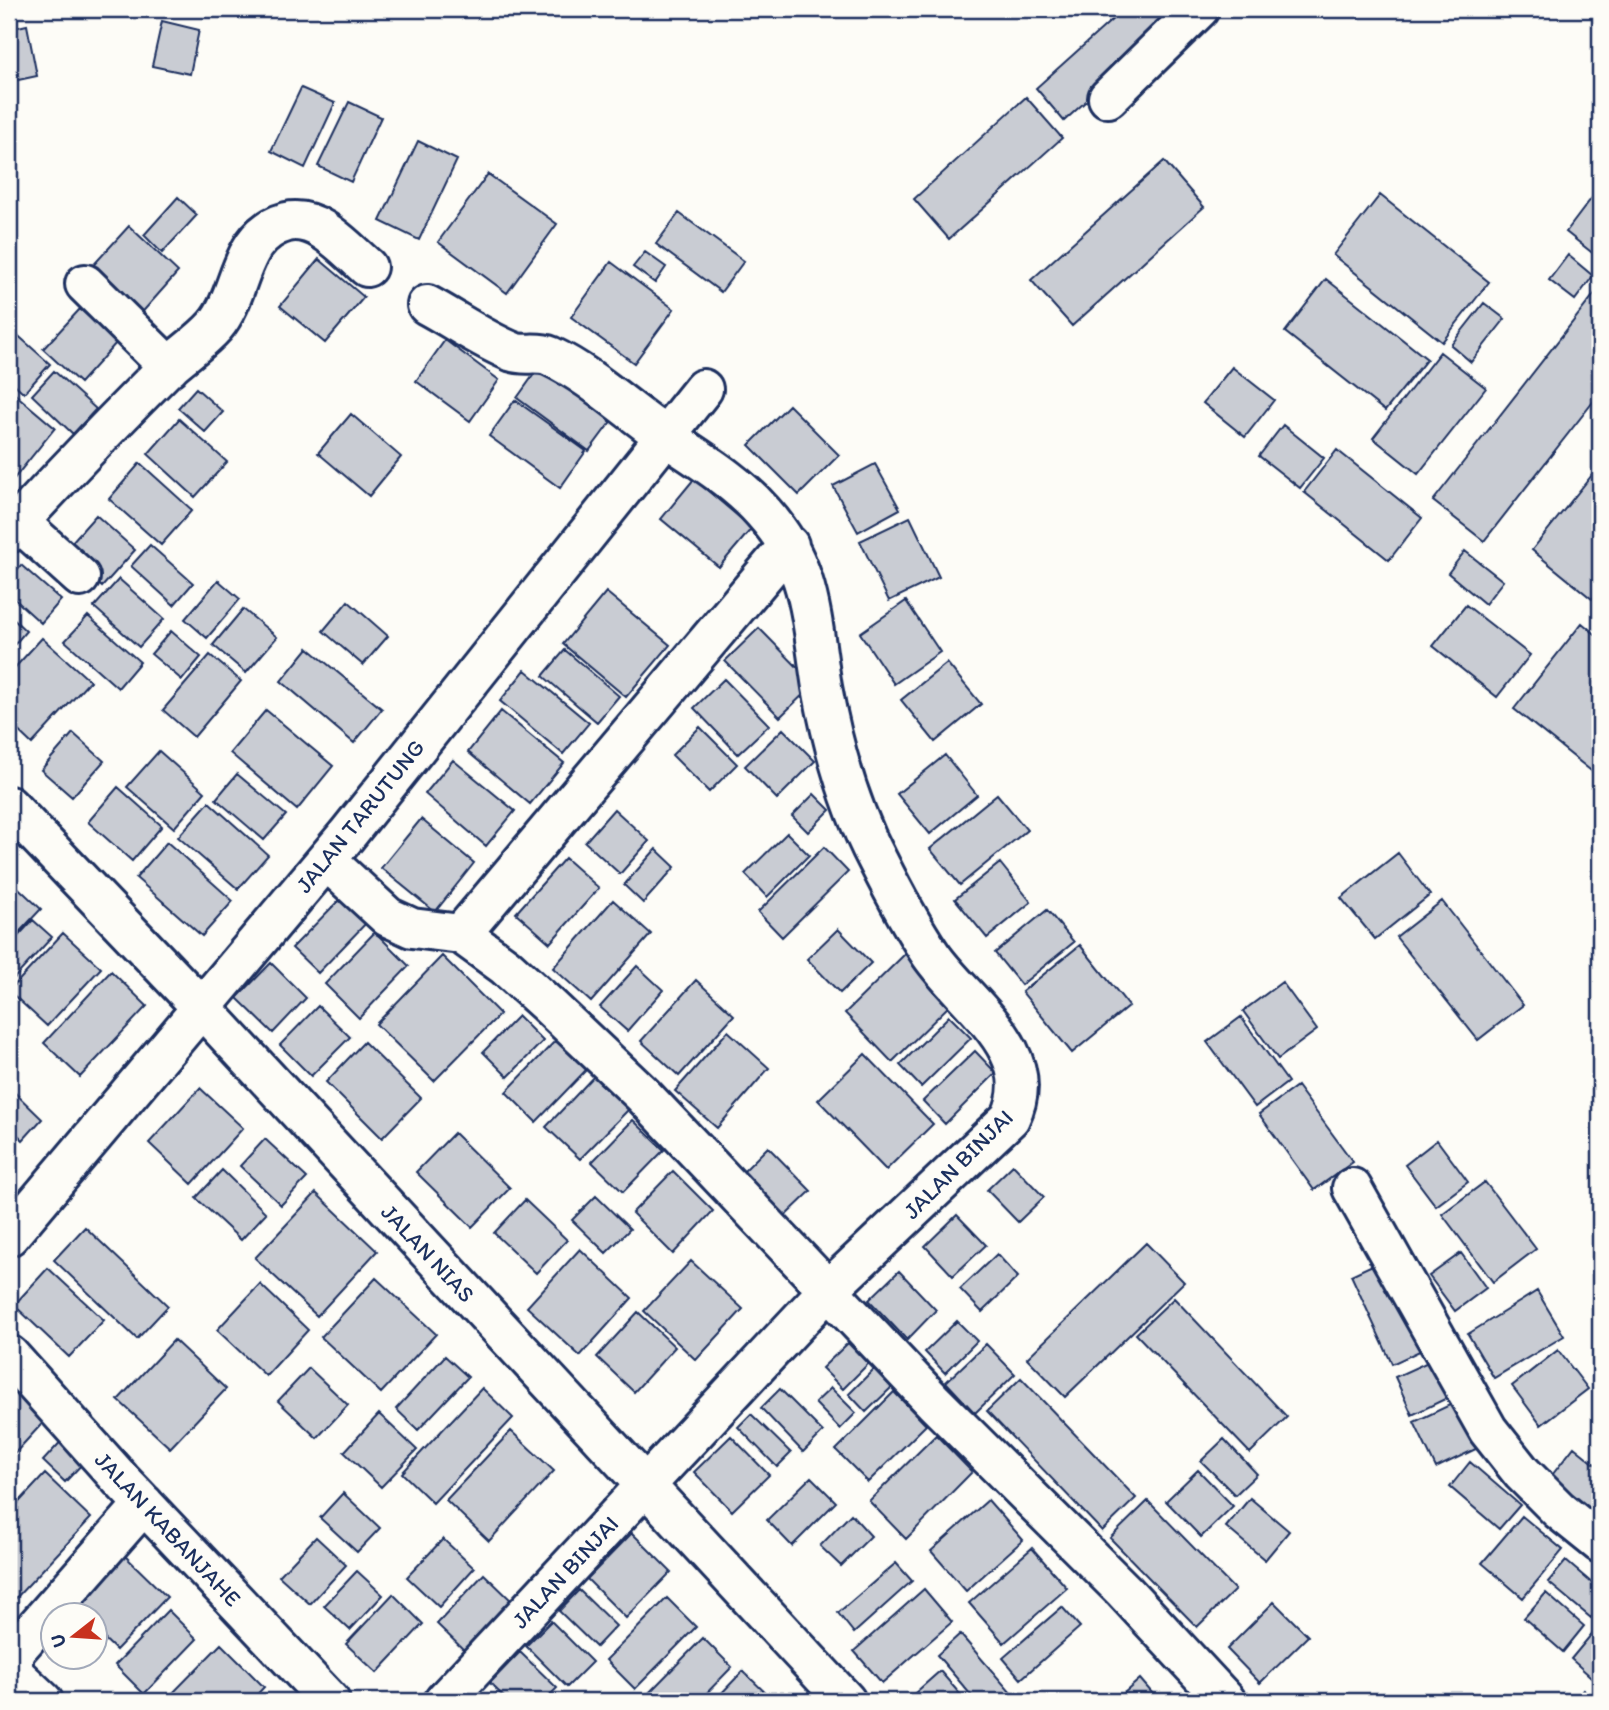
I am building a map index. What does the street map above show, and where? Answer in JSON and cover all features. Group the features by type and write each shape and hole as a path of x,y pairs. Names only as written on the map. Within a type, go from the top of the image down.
{"street":[{"path":"1108,98 1199,9"},
{"path":"80,577 14,528 169,367 215,326 233,298 243,273 246,253 259,236 277,226 302,221 319,227 367,267"},
{"path":"85,284 169,367"},
{"name":"JALAN BINJAI","path":"427,305 513,352 545,354 557,360 732,481 764,512 798,561 812,608 834,742 856,820 893,891 932,956 1001,1035 1012,1056 1019,1082 1019,1101 1010,1118 828,1290 444,1701"},
{"name":"JALAN TARUTUNG","path":"9,1236 326,860 702,389"},
{"path":"461,934 789,545"},
{"name":"JALAN NIAS","path":"9,806 201,1007 846,1701"},
{"path":"326,860 388,917 412,928 461,934 505,966 642,1094 934,1402 1124,1591 1226,1701"},
{"path":"1352,1188 1488,1430 1531,1482 1600,1543"},
{"name":"JALAN KABANJAHE","path":"9,1355 144,1504 330,1701"},
{"path":"43,1701 13,1673 13,1653 144,1504"}],"building":[{"path":"1124,9 1188,9 1064,121 1036,88"},
{"path":"162,21 199,30 190,74 152,66"},
{"path":"27,25 37,76 9,82 9,29"},
{"path":"301,88 335,103 305,168 271,151"},
{"path":"1026,97 1062,138 949,239 914,199"},
{"path":"349,102 381,117 351,182 318,166"},
{"path":"418,141 457,160 419,240 380,221"},
{"path":"1164,161 1204,207 1072,326 1031,280"},
{"path":"488,174 557,224 507,293 438,242"},
{"path":"1600,187 1600,259 1566,232"},
{"path":"1380,195 1489,282 1442,342 1333,255"},
{"path":"178,197 197,215 162,253 144,235"},
{"path":"679,213 744,261 721,292 656,244"},
{"path":"129,226 178,272 138,317 88,271"},
{"path":"645,252 666,267 655,283 633,267"},
{"path":"1568,255 1593,276 1575,300 1549,280"},
{"path":"319,259 364,297 325,343 280,306"},
{"path":"611,262 674,309 634,363 571,317"},
{"path":"1326,279 1427,359 1385,411 1285,332"},
{"path":"1600,287 1600,393 1484,541 1433,501"},
{"path":"1484,303 1505,319 1471,362 1451,345"},
{"path":"80,309 117,342 80,383 43,349"},
{"path":"13,331 50,364 24,393 9,379 9,335"},
{"path":"445,340 499,380 470,421 416,381"},
{"path":"1440,352 1486,388 1418,474 1373,438"},
{"path":"545,359 618,412 589,451 517,398"},
{"path":"1232,367 1274,400 1245,437 1203,403"},
{"path":"54,371 96,409 73,434 32,395"},
{"path":"196,388 223,412 205,432 178,408"},
{"path":"9,389 55,428 9,485"},
{"path":"515,400 586,451 560,488 489,436"},
{"path":"789,405 839,455 799,495 749,445"},
{"path":"351,414 401,457 369,496 318,453"},
{"path":"179,419 227,462 195,497 148,454"},
{"path":"1283,425 1324,458 1300,488 1259,456"},
{"path":"1337,450 1422,518 1389,560 1304,492"},
{"path":"140,463 192,510 161,545 109,499"},
{"path":"875,464 900,509 858,532 833,486"},
{"path":"1600,465 1600,589 1592,599 1532,550"},
{"path":"694,479 752,528 719,567 661,519"},
{"path":"96,515 135,550 102,587 63,552"},
{"path":"910,517 939,577 889,601 860,541"},
{"path":"150,545 193,583 174,605 131,566"},
{"path":"1465,551 1503,581 1485,604 1448,573"},
{"path":"21,565 61,600 41,623 9,594 9,579"},
{"path":"119,579 164,619 139,647 94,607"},
{"path":"218,580 240,599 207,638 185,619"},
{"path":"606,592 670,645 626,697 563,644"},
{"path":"348,601 388,636 363,665 323,631"},
{"path":"906,601 940,652 894,684 860,633"},
{"path":"1466,605 1530,655 1497,697 1433,646"},
{"path":"243,609 277,637 246,673 213,645"},
{"path":"9,615 26,631 9,651"},
{"path":"88,616 140,662 118,688 65,641"},
{"path":"1582,623 1600,638 1600,778 1514,709"},
{"path":"759,628 814,684 780,717 725,661"},
{"path":"171,631 201,657 182,680 151,654"},
{"path":"42,638 90,681 32,744 9,722 9,674"},
{"path":"308,648 382,709 354,743 281,681"},
{"path":"565,650 619,696 597,722 543,676"},
{"path":"210,655 241,681 194,737 163,710"},
{"path":"947,663 981,704 935,742 901,700"},
{"path":"525,670 589,723 563,754 500,701"},
{"path":"724,679 769,725 738,754 694,708"},
{"path":"266,710 333,766 297,810 230,753"},
{"path":"501,711 564,763 530,804 468,752"},
{"path":"700,727 737,764 709,792 672,755"},
{"path":"783,729 815,761 777,799 745,766"},
{"path":"73,733 104,761 72,797 41,770"},
{"path":"159,751 205,792 174,828 127,787"},
{"path":"945,755 977,795 930,834 897,794"},
{"path":"453,760 515,811 486,846 425,794"},
{"path":"237,774 286,815 264,840 216,799"},
{"path":"118,787 162,826 132,861 88,822"},
{"path":"814,794 830,810 808,832 792,816"},
{"path":"997,794 1027,830 960,885 930,849"},
{"path":"209,802 268,855 238,889 178,837"},
{"path":"614,809 649,841 620,874 585,842"},
{"path":"421,819 474,863 435,912 381,868"},
{"path":"787,833 809,855 767,897 745,874"},
{"path":"167,842 233,901 202,936 136,878"},
{"path":"824,847 848,872 782,937 758,912"},
{"path":"656,849 675,867 643,903 624,885"},
{"path":"1398,853 1430,895 1375,939 1341,898"},
{"path":"565,858 599,888 550,943 516,913"},
{"path":"1000,863 1031,902 987,938 955,899"},
{"path":"9,881 41,909 9,943"},
{"path":"345,894 370,919 318,973 292,948"},
{"path":"613,900 651,934 591,1002 553,968"},
{"path":"1442,901 1523,1005 1478,1040 1396,937"},
{"path":"1047,910 1074,942 1021,985 995,953"},
{"path":"33,920 52,937 9,984 9,946"},
{"path":"838,929 871,963 840,993 807,959"},
{"path":"375,932 409,966 359,1018 325,984"},
{"path":"63,933 101,968 47,1026 9,991"},
{"path":"1080,945 1129,1006 1072,1053 1022,992"},
{"path":"908,951 955,1000 892,1062 845,1013"},
{"path":"442,956 500,1014 434,1081 376,1024"},
{"path":"271,963 306,998 273,1033 237,998"},
{"path":"637,966 663,990 627,1031 600,1007"},
{"path":"111,971 147,1006 80,1077 44,1043"},
{"path":"696,980 734,1015 679,1076 641,1041"},
{"path":"1282,982 1317,1030 1278,1059 1243,1011"},
{"path":"318,1006 350,1037 311,1076 280,1045"},
{"path":"518,1016 543,1041 508,1077 483,1052"},
{"path":"949,1016 971,1038 921,1087 900,1065"},
{"path":"1241,1017 1288,1082 1255,1107 1207,1042"},
{"path":"728,1031 769,1068 717,1128 675,1091"},
{"path":"558,1038 588,1068 536,1122 506,1092"},
{"path":"364,1042 421,1098 382,1138 326,1082"},
{"path":"975,1051 996,1073 945,1124 923,1101"},
{"path":"865,1054 933,1124 886,1170 818,1100"},
{"path":"596,1074 630,1108 580,1159 546,1127"},
{"path":"1297,1086 1353,1162 1314,1190 1259,1114"},
{"path":"9,1087 42,1119 23,1140 9,1126"},
{"path":"200,1088 243,1128 192,1184 149,1143"},
{"path":"633,1120 664,1150 623,1192 592,1162"},
{"path":"454,1133 510,1188 472,1227 416,1172"},
{"path":"265,1139 307,1178 281,1205 240,1166"},
{"path":"1437,1140 1468,1182 1436,1206 1405,1165"},
{"path":"768,1147 811,1191 784,1217 742,1173"},
{"path":"1013,1165 1044,1197 1018,1222 987,1190"},
{"path":"222,1170 266,1213 241,1240 196,1198"},
{"path":"673,1171 713,1211 673,1254 632,1213"},
{"path":"1485,1182 1536,1249 1493,1282 1442,1214"},
{"path":"316,1193 377,1251 317,1316 255,1258"},
{"path":"596,1196 630,1229 606,1253 572,1220"},
{"path":"525,1200 567,1240 536,1273 494,1233"},
{"path":"957,1215 986,1245 953,1276 925,1246"},
{"path":"85,1227 168,1306 137,1339 54,1260"},
{"path":"1146,1243 1184,1282 1065,1397 1027,1358"},
{"path":"580,1249 632,1298 580,1356 527,1307"},
{"path":"1461,1253 1486,1288 1455,1311 1429,1276"},
{"path":"997,1254 1018,1277 982,1312 960,1289"},
{"path":"1383,1260 1424,1349 1392,1364 1351,1275"},
{"path":"691,1261 743,1309 696,1360 644,1311"},
{"path":"48,1268 104,1320 69,1357 14,1305"},
{"path":"899,1271 936,1310 907,1340 869,1300"},
{"path":"376,1278 436,1334 381,1393 321,1337"},
{"path":"260,1284 308,1330 266,1376 217,1330"},
{"path":"1537,1291 1564,1336 1494,1378 1468,1334"},
{"path":"1174,1298 1287,1417 1250,1453 1136,1334"},
{"path":"638,1312 675,1347 634,1392 597,1357"},
{"path":"957,1321 977,1341 945,1373 925,1352"},
{"path":"174,1340 226,1389 170,1448 118,1400"},
{"path":"848,1343 868,1364 843,1389 822,1368"},
{"path":"986,1344 1015,1374 975,1413 946,1382"},
{"path":"1558,1350 1588,1389 1541,1425 1512,1386"},
{"path":"445,1356 468,1377 418,1430 396,1409"},
{"path":"1430,1361 1447,1398 1412,1415 1395,1377"},
{"path":"309,1368 348,1405 317,1438 278,1401"},
{"path":"874,1369 892,1387 866,1412 849,1394"},
{"path":"9,1377 50,1415 15,1453 9,1448"},
{"path":"1021,1378 1136,1498 1102,1531 987,1411"},
{"path":"482,1388 513,1418 433,1503 402,1473"},
{"path":"831,1388 856,1413 840,1429 815,1403"},
{"path":"780,1389 823,1432 803,1452 761,1408"},
{"path":"894,1392 926,1425 868,1482 836,1450"},
{"path":"1458,1401 1480,1447 1436,1468 1414,1422"},
{"path":"379,1414 417,1450 381,1487 344,1452"},
{"path":"751,1414 791,1453 777,1467 738,1427"},
{"path":"511,1431 554,1471 489,1541 446,1500"},
{"path":"936,1435 972,1472 906,1539 869,1501"},
{"path":"731,1436 769,1475 732,1511 694,1472"},
{"path":"65,1437 87,1459 65,1482 43,1461"},
{"path":"1224,1439 1257,1474 1235,1495 1201,1461"},
{"path":"1574,1447 1600,1468 1600,1505 1594,1513 1549,1479"},
{"path":"1470,1462 1520,1505 1499,1529 1450,1487"},
{"path":"1198,1470 1233,1506 1201,1537 1166,1501"},
{"path":"45,1474 91,1518 15,1599 9,1593 9,1513"},
{"path":"811,1477 836,1502 792,1546 767,1520"},
{"path":"343,1493 380,1528 357,1552 320,1518"},
{"path":"1250,1498 1289,1531 1265,1560 1226,1527"},
{"path":"988,1500 1023,1540 966,1591 931,1551"},
{"path":"1148,1501 1235,1590 1197,1627 1110,1538"},
{"path":"851,1514 871,1536 841,1566 820,1546"},
{"path":"1522,1516 1563,1550 1523,1598 1482,1563"},
{"path":"632,1533 671,1572 626,1618 587,1579"},
{"path":"316,1537 346,1565 310,1604 279,1576"},
{"path":"443,1539 474,1568 439,1607 407,1577"},
{"path":"1032,1548 1067,1588 1004,1643 969,1603"},
{"path":"121,1552 167,1597 116,1650 108,1642 108,1602 72,1602"},
{"path":"1566,1561 1600,1590 1600,1607 1591,1618 1548,1582"},
{"path":"896,1563 912,1581 854,1633 838,1613"},
{"path":"357,1571 383,1595 350,1630 324,1606"},
{"path":"484,1574 516,1605 469,1655 437,1624"},
{"path":"924,1589 952,1622 882,1683 854,1651"},
{"path":"579,1590 616,1626 596,1647 559,1611"},
{"path":"1546,1593 1584,1626 1563,1652 1524,1618"},
{"path":"393,1594 423,1624 377,1673 346,1644"},
{"path":"667,1598 696,1627 635,1689 606,1660"},
{"path":"1274,1602 1308,1636 1260,1683 1227,1649"},
{"path":"1062,1607 1080,1627 1021,1679 1003,1658"},
{"path":"168,1610 197,1639 144,1694 115,1665"},
{"path":"551,1621 592,1662 567,1687 526,1646"},
{"path":"1600,1624 1600,1685 1571,1659"},
{"path":"960,1634 1012,1694 1003,1701 976,1701 937,1655"},
{"path":"703,1638 732,1667 699,1701 648,1701 644,1698"},
{"path":"221,1644 264,1687 251,1701 165,1701"},
{"path":"520,1652 557,1688 544,1701 508,1701 490,1683"},
{"path":"743,1671 774,1701 714,1701"},
{"path":"940,1671 966,1701 906,1701"},
{"path":"1140,1679 1159,1701 1115,1701"},
{"path":"1583,1689 1598,1701 1573,1701"}]}
